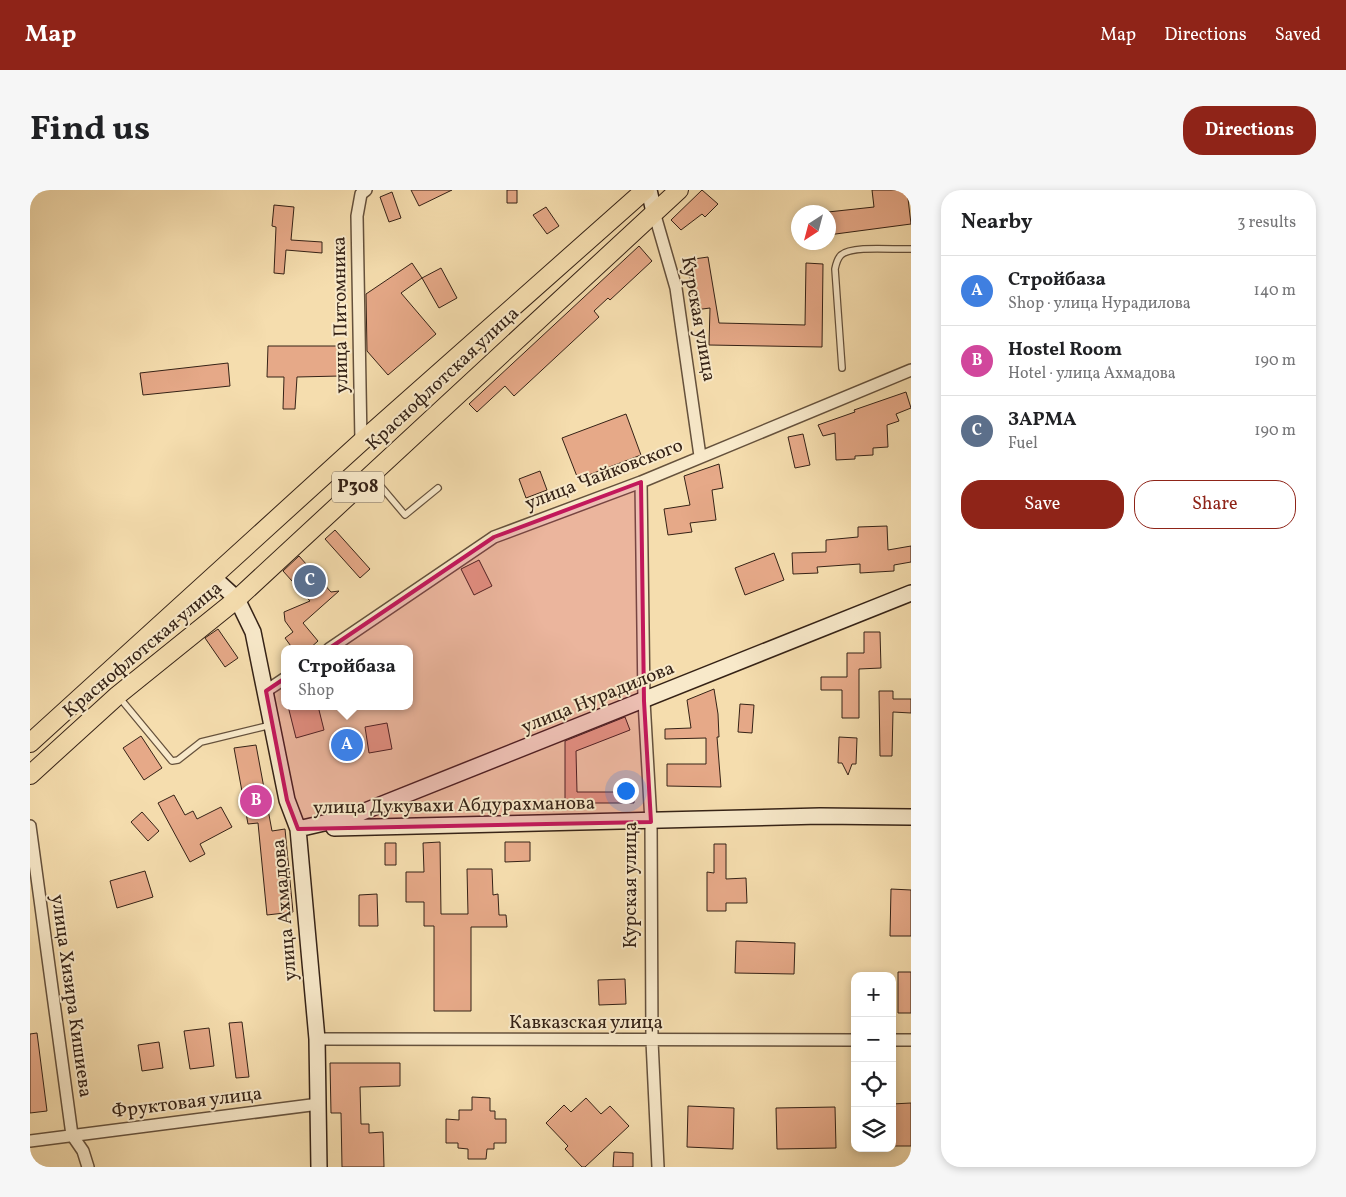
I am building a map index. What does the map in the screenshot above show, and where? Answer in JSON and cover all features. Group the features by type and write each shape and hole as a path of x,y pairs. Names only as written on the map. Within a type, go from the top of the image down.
{"main road":[{"name":"Краснофлотская улица","path":"30,743 214,578 361,442 644,190"},
{"name":"Краснофлотская улица","path":"30,774 118,695 237,599 679,190"}],"street":[{"name":"улица Питомника","path":"361,442 357,216 361,194 366,190"},
{"name":"Курская улица","path":"649,190 676,288 700,456"},
{"name":"улица Чайковского","path":"335,645 494,536 641,482 911,370"},
{"name":"Курская улица","path":"641,482 644,702 651,822 652,1041 658,1167"},
{"name":"улица Ахмадова","path":"214,578 237,599 254,632 287,800 298,829 317,1039 319,1167"},
{"name":"улица Нурадилова","path":"298,829 350,817 644,702 911,593"},
{"path":"266,691 281,681"},
{"name":"улица Дукувахи Абдурахманова","path":"298,829 651,822 820,816 911,817"},
{"name":"улица Хизира Кишиева","path":"30,826 72,1135 83,1150 88,1167"},
{"name":"Кавказская улица","path":"317,1039 851,1040"},
{"path":"896,1040 911,1040"},
{"name":"Фруктовая улица","path":"30,1140 318,1104"}],"lane":[{"path":"842,368 835,269 837,261 841,255 851,250 911,249"},
{"path":"371,474 405,515 438,488"},
{"path":"118,695 172,761 178,760 201,742 273,725"}],"highlighted area":[{"path":"641,482 644,701 651,822 298,829 287,800 266,691 494,537"}],"building":[{"path":"411,190 452,190 419,206"},
{"path":"507,190 517,190 517,203 507,203"},
{"path":"702,190 718,204 705,217 702,214 681,230 671,220"},
{"path":"872,190 907,190 911,224 836,234 836,211 874,207"},
{"path":"392,192 401,218 389,222 380,197"},
{"path":"274,205 294,207 291,240 322,242 322,253 286,250 284,274 274,273 276,227 272,226"},
{"path":"546,207 559,226 547,234 533,215"},
{"path":"639,246 652,261 610,300 608,298 594,311 599,317 514,396 505,386 477,412 469,404"},
{"path":"708,257 719,323 805,325 806,263 823,264 822,347 709,345 710,308 695,310 687,260"},
{"path":"412,263 422,278 401,293 436,334 388,375 367,351 366,294"},
{"path":"441,268 457,298 439,308 422,278"},
{"path":"268,346 340,346 340,376 297,377 295,409 283,409 284,377 267,377"},
{"path":"228,363 230,386 143,395 140,373"},
{"path":"906,392 911,408 896,414 899,421 887,425 888,447 873,448 873,455 855,456 855,459 836,460 835,433 823,436 818,425"},
{"path":"626,414 641,455 578,479 562,438"},
{"path":"803,434 810,465 795,468 788,437"},
{"path":"719,464 723,488 712,490 716,520 690,523 692,532 668,535 664,509 690,505 684,476"},
{"path":"540,471 547,490 526,498 519,479"},
{"path":"887,526 888,550 911,546 911,562 894,565 894,571 860,573 860,564 817,567 818,573 793,574 792,553 826,552 826,540 858,537 858,527"},
{"path":"335,530 370,569 360,578 325,539"},
{"path":"774,553 784,580 745,595 735,568"},
{"path":"299,556 331,592 339,591 303,623 318,641 314,645 290,645 285,638 293,632 285,621 284,612 310,601 283,571"},
{"path":"479,560 492,586 474,595 461,569"},
{"path":"218,629 238,658 225,667 205,638"},
{"path":"864,632 880,632 881,668 859,669 859,718 842,718 842,690 821,690 821,677 847,677 847,653 864,653"},
{"path":"714,689 718,714 719,737 717,737 721,787 667,786 667,764 706,764 706,738 665,739 665,729 691,728 687,700"},
{"path":"879,691 893,691 893,699 911,699 911,713 893,712 892,756 880,756"},
{"path":"740,704 754,705 752,733 738,732"},
{"path":"289,710 319,710 324,730 296,738"},
{"path":"625,717 630,730 576,751 577,792 634,792 634,803 565,803 565,741"},
{"path":"387,723 392,749 369,753 365,727"},
{"path":"141,736 162,768 144,780 123,748"},
{"path":"839,737 857,738 856,764 852,764 848,775 842,763 838,763"},
{"path":"256,745 272,831 285,829 293,912 267,915 258,823 248,824 234,748"},
{"path":"174,795 185,815 193,811 197,819 221,807 232,827 200,844 205,854 190,862 158,803"},
{"path":"142,812 159,831 148,841 131,822"},
{"path":"440,842 441,914 468,914 467,869 492,869 493,895 498,894 499,915 506,915 507,927 471,927 471,1011 434,1011 434,926 424,926 424,902 406,902 406,872 424,872 423,843"},
{"path":"505,842 530,842 530,861 505,862"},
{"path":"385,843 396,843 396,865 385,865"},
{"path":"714,844 726,844 726,879 746,878 747,903 726,903 726,911 707,911 707,872 714,873"},
{"path":"145,871 153,897 117,908 110,881"},
{"path":"891,889 911,890 911,936 890,936"},
{"path":"377,894 378,926 359,926 359,895"},
{"path":"736,941 795,943 794,974 735,973"},
{"path":"898,972 911,972 911,1013 898,1013"},
{"path":"625,979 626,1004 599,1005 598,980"},
{"path":"242,1022 249,1077 236,1078 229,1023"},
{"path":"209,1028 214,1066 190,1069 184,1031"},
{"path":"37,1033 47,1111 30,1113 30,1034"},
{"path":"159,1042 163,1068 142,1071 138,1045"},
{"path":"330,1063 400,1063 400,1086 360,1087 361,1124 369,1124 369,1133 383,1132 384,1167 342,1167 341,1113 331,1113"},
{"path":"472,1097 490,1098 490,1111 495,1111 495,1119 506,1119 506,1143 494,1143 494,1149 487,1149 486,1159 468,1159 468,1149 458,1148 458,1143 446,1143 446,1119 459,1120 459,1110 472,1110"},
{"path":"586,1098 601,1114 610,1106 629,1126 585,1167 582,1167 565,1149 568,1146 546,1123 564,1105 571,1112"},
{"path":"911,1103 911,1146 896,1146 896,1104"},
{"path":"688,1106 734,1108 733,1149 687,1147"},
{"path":"835,1107 836,1148 777,1149 776,1108"},
{"path":"614,1152 633,1153 633,1167 613,1167"}],"place":[{"name":"ЗАРМА","path":"310,581"},
{"name":"Стройбаза","path":"347,745"},
{"name":"Hostel Room","path":"256,801"}]}
